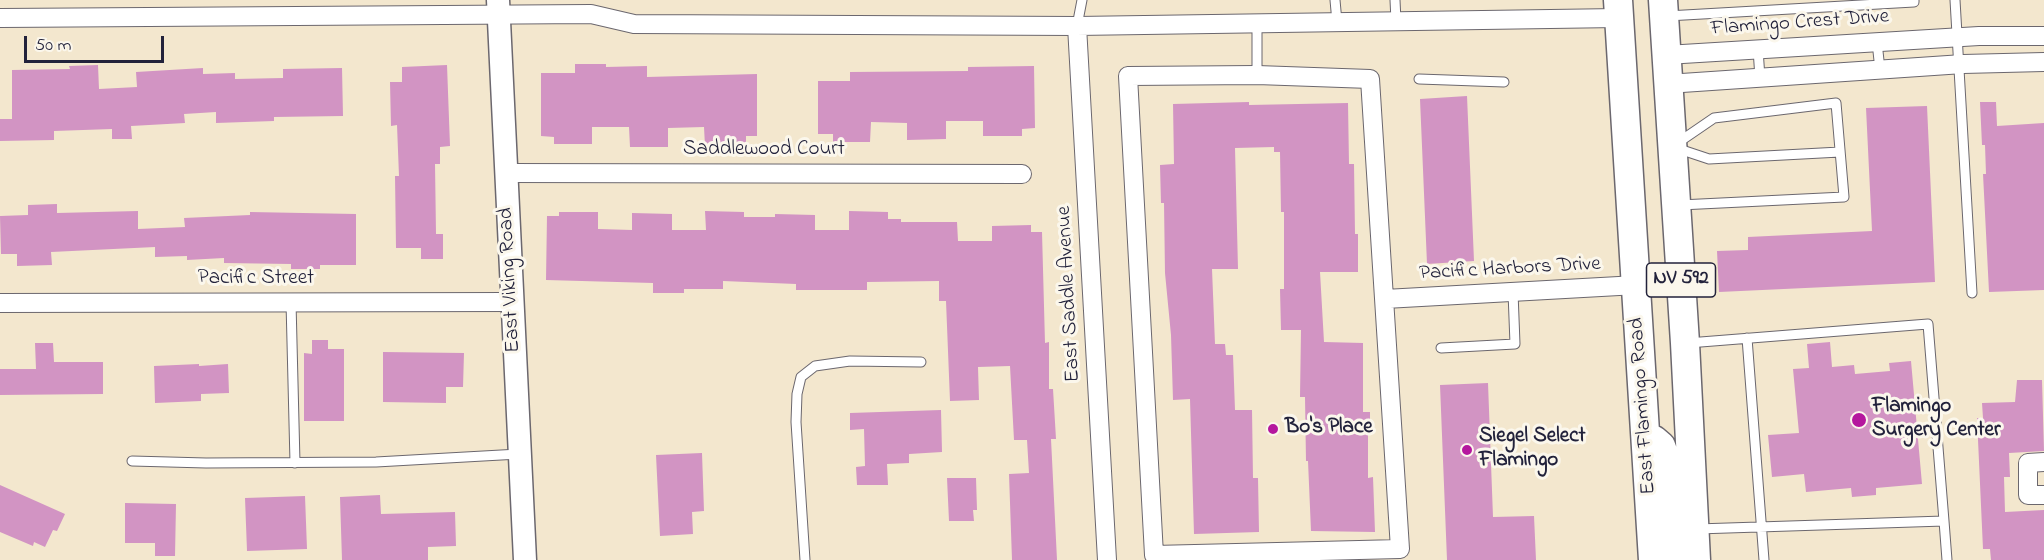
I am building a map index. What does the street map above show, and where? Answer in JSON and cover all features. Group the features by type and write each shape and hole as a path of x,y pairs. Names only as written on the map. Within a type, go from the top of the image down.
{"main road":[{"name":"East Flamingo Road","path":"1664,8 1696,560"},
{"name":"East Flamingo Road","path":"1618,9 1653,560"},
{"path":"1646,432 1661,447 1667,462 1677,560"}],"street":[{"path":"0,18 498,7 591,14 634,24 1077,26 1396,21 1618,9"},
{"name":"East Viking Road","path":"498,7 525,560"},
{"name":"East Saddle Avenue","path":"1077,26 1107,560"},
{"name":"Flamingo Crest Drive","path":"1666,55 1877,42 2044,36"},
{"path":"1667,84 1959,64 2044,62"},
{"path":"1257,75 1370,79 1385,299 1400,549 1280,555 1154,555 1128,76 1257,75"},
{"name":"Saddlewood Court","path":"506,174 1022,174"},
{"name":"Pacific Harbors Drive","path":"1385,299 1637,285"},
{"name":"Pacific Street","path":"0,303 512,302"},
{"path":"2044,462 2028,463 2028,495 2044,495"}],"lane":[{"path":"1077,26 1082,0"},
{"path":"1335,0 1337,22"},
{"path":"1395,0 1396,21"},
{"path":"1664,8 1914,2 1914,0"},
{"path":"1955,0 1972,293"},
{"path":"1257,23 1257,75"},
{"path":"1877,42 1880,70"},
{"path":"1758,50 1760,78"},
{"path":"1419,80 1504,82"},
{"path":"1672,147 1714,117 1836,103 1844,196 1676,205"},
{"path":"1672,147 1709,159 1840,152"},
{"path":"1441,348 1515,344 1513,292"},
{"path":"291,302 295,463"},
{"path":"1685,343 1928,324 1947,560"},
{"path":"1747,338 1764,560"},
{"path":"805,560 796,422 797,394 801,377 815,366 850,361 921,362"},
{"path":"132,461 376,462 519,454"},
{"path":"1694,530 1944,521"}],"building":[{"path":"575,64 606,64 606,67 647,66 647,77 757,74 757,136 746,136 746,145 705,146 704,127 668,128 668,147 630,147 629,127 592,127 592,144 554,144 554,137 541,136 541,73 575,73"},
{"path":"98,65 99,89 137,87 136,72 203,68 203,74 235,73 235,79 283,78 283,69 342,68 343,116 274,117 274,121 216,123 216,112 184,114 185,123 131,126 132,139 112,139 112,129 54,131 54,140 0,141 0,119 12,119 12,70 70,69 69,66"},
{"path":"447,65 450,146 440,147 440,164 435,164 436,234 443,234 443,259 421,259 421,248 396,248 395,176 399,176 397,125 391,126 390,82 402,82 402,67"},
{"path":"1034,66 1035,128 1022,129 1022,136 983,136 983,121 946,121 946,139 907,140 907,123 871,122 870,142 833,142 833,134 818,134 818,81 850,81 850,72 968,71 968,67"},
{"path":"1467,96 1474,261 1427,264 1420,99"},
{"path":"1249,102 1249,105 1348,103 1349,164 1354,164 1358,272 1320,272 1324,342 1363,343 1363,412 1370,412 1368,478 1373,477 1375,532 1311,531 1308,461 1306,461 1305,397 1300,397 1301,330 1281,330 1280,289 1284,289 1284,212 1281,212 1280,152 1274,152 1274,147 1235,148 1238,269 1212,269 1215,344 1225,344 1226,355 1233,355 1235,410 1252,410 1253,478 1258,478 1259,532 1194,534 1190,399 1173,400 1171,335 1165,273 1164,203 1161,203 1160,165 1174,164 1173,104"},
{"path":"1980,102 1996,102 1997,126 2044,123 2044,290 1989,292 1983,174 1986,174 1985,145 1982,145"},
{"path":"1927,106 1935,282 1719,292 1717,251 1748,250 1748,237 1872,231 1866,108"},
{"path":"57,204 57,213 138,211 138,229 185,227 184,218 250,215 250,212 356,214 356,265 320,265 320,269 291,269 291,264 224,263 224,258 187,260 187,256 155,257 155,247 51,252 52,265 17,266 17,254 1,254 0,216 28,215 28,205"},
{"path":"705,211 744,212 744,217 775,217 775,214 815,215 815,230 849,230 849,211 888,212 888,219 901,219 901,222 957,222 958,241 992,241 992,226 1031,225 1031,232 1042,232 1045,343 1049,342 1049,389 1053,389 1056,439 1051,439 1057,560 1012,560 1009,474 1029,473 1027,440 1014,440 1010,366 978,367 979,400 950,401 946,301 939,301 939,281 867,282 867,290 796,290 796,284 723,281 723,289 684,289 684,293 653,293 653,283 546,280 547,216 559,216 559,212 598,212 598,229 632,230 632,213 672,214 672,230 706,230"},
{"path":"312,340 328,340 328,349 344,349 344,421 304,421 304,353 312,354"},
{"name":"Flamingo Surgery Center","path":"1830,342 1832,367 1854,365 1855,374 1890,371 1889,363 1911,361 1922,484 1876,488 1876,495 1852,497 1851,488 1806,492 1804,474 1772,477 1768,435 1799,433 1793,369 1809,368 1807,344"},
{"path":"35,343 53,343 54,362 103,362 103,394 0,395 0,369 36,369"},
{"path":"383,352 464,353 463,387 446,387 446,403 383,402"},
{"path":"199,364 199,366 228,364 229,393 201,394 201,401 155,403 154,366"},
{"path":"2017,380 2042,380 2044,451 2009,453 2010,477 2004,477 2005,512 2044,510 2044,560 1991,560 1990,549 1983,549 1977,418 1983,418 1982,403 2015,402"},
{"name":"Siegel Select Flamingo","path":"1488,383 1493,517 1534,516 1536,560 1447,560 1440,385"},
{"path":"941,410 942,452 909,454 909,463 887,464 888,485 857,485 856,467 865,466 864,429 850,430 850,413"},
{"path":"702,453 704,511 692,512 693,534 660,536 656,455"},
{"path":"947,478 976,478 977,510 973,510 974,521 949,521"},
{"path":"0,485 65,514 57,531 53,530 45,547 34,542 33,546 0,532"},
{"path":"380,495 381,514 455,512 456,546 428,547 428,560 342,560 340,497"},
{"path":"305,496 307,549 247,551 245,498"},
{"path":"125,503 176,504 175,556 155,556 155,543 125,543"}],"place":[{"name":"Flamingo Surgery Center","path":"1859,420"},
{"name":"Bo's Place","path":"1273,429"},
{"name":"Siegel Select Flamingo","path":"1467,450"}]}
